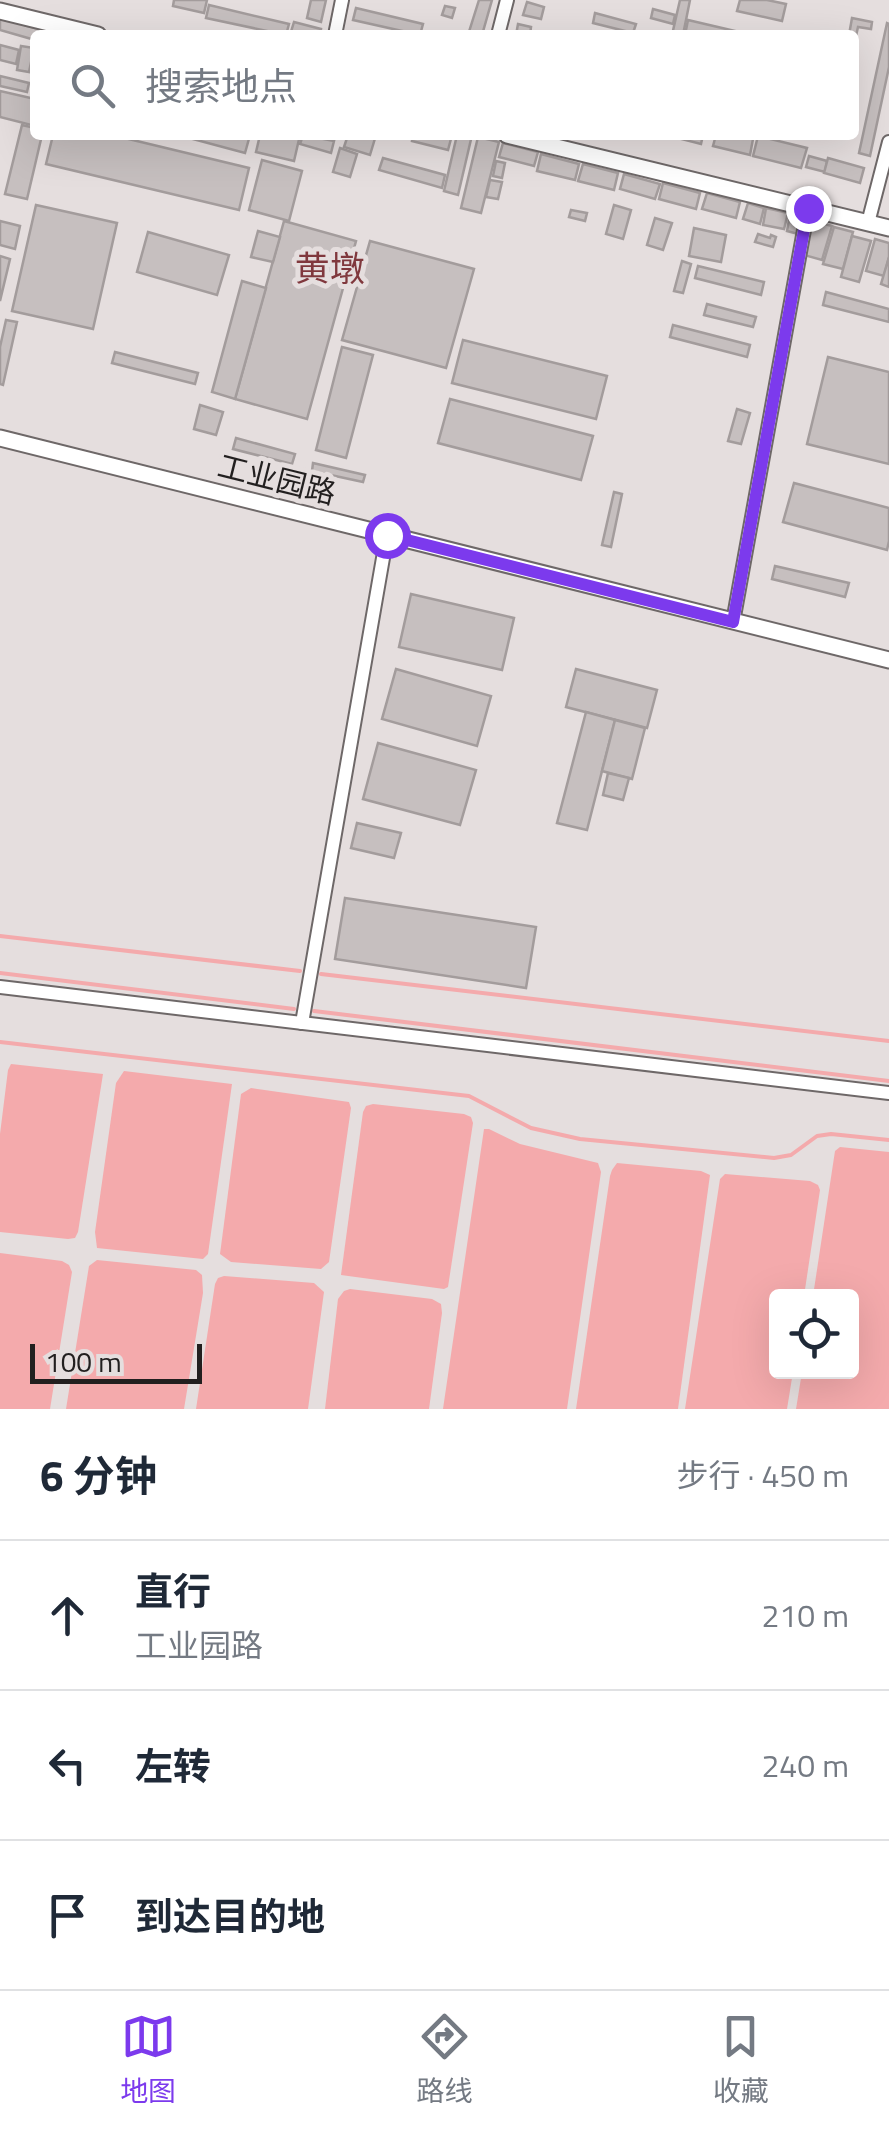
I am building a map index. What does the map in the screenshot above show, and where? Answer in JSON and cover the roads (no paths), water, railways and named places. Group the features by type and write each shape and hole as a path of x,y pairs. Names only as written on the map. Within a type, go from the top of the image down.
{"street":[{"path":"336,30 342,0"},
{"path":"499,30 508,0"},
{"path":"0,11 78,30"},
{"path":"529,140 889,228"},
{"path":"868,223 889,142"},
{"path":"733,622 808,208"},
{"name":"工业园路","path":"0,438 889,660"},
{"path":"302,1023 387,535"},
{"path":"0,988 889,1092"}],"waterway":[{"path":"0,936 300,971"},
{"path":"0,973 294,1009"},
{"path":"321,974 889,1041"},
{"path":"314,1011 889,1081"},
{"path":"0,1042 469,1096 531,1128 580,1139 774,1158 791,1155 817,1136 889,1140"}],"district":[{"name":"黄墩","path":"330,268"}]}
